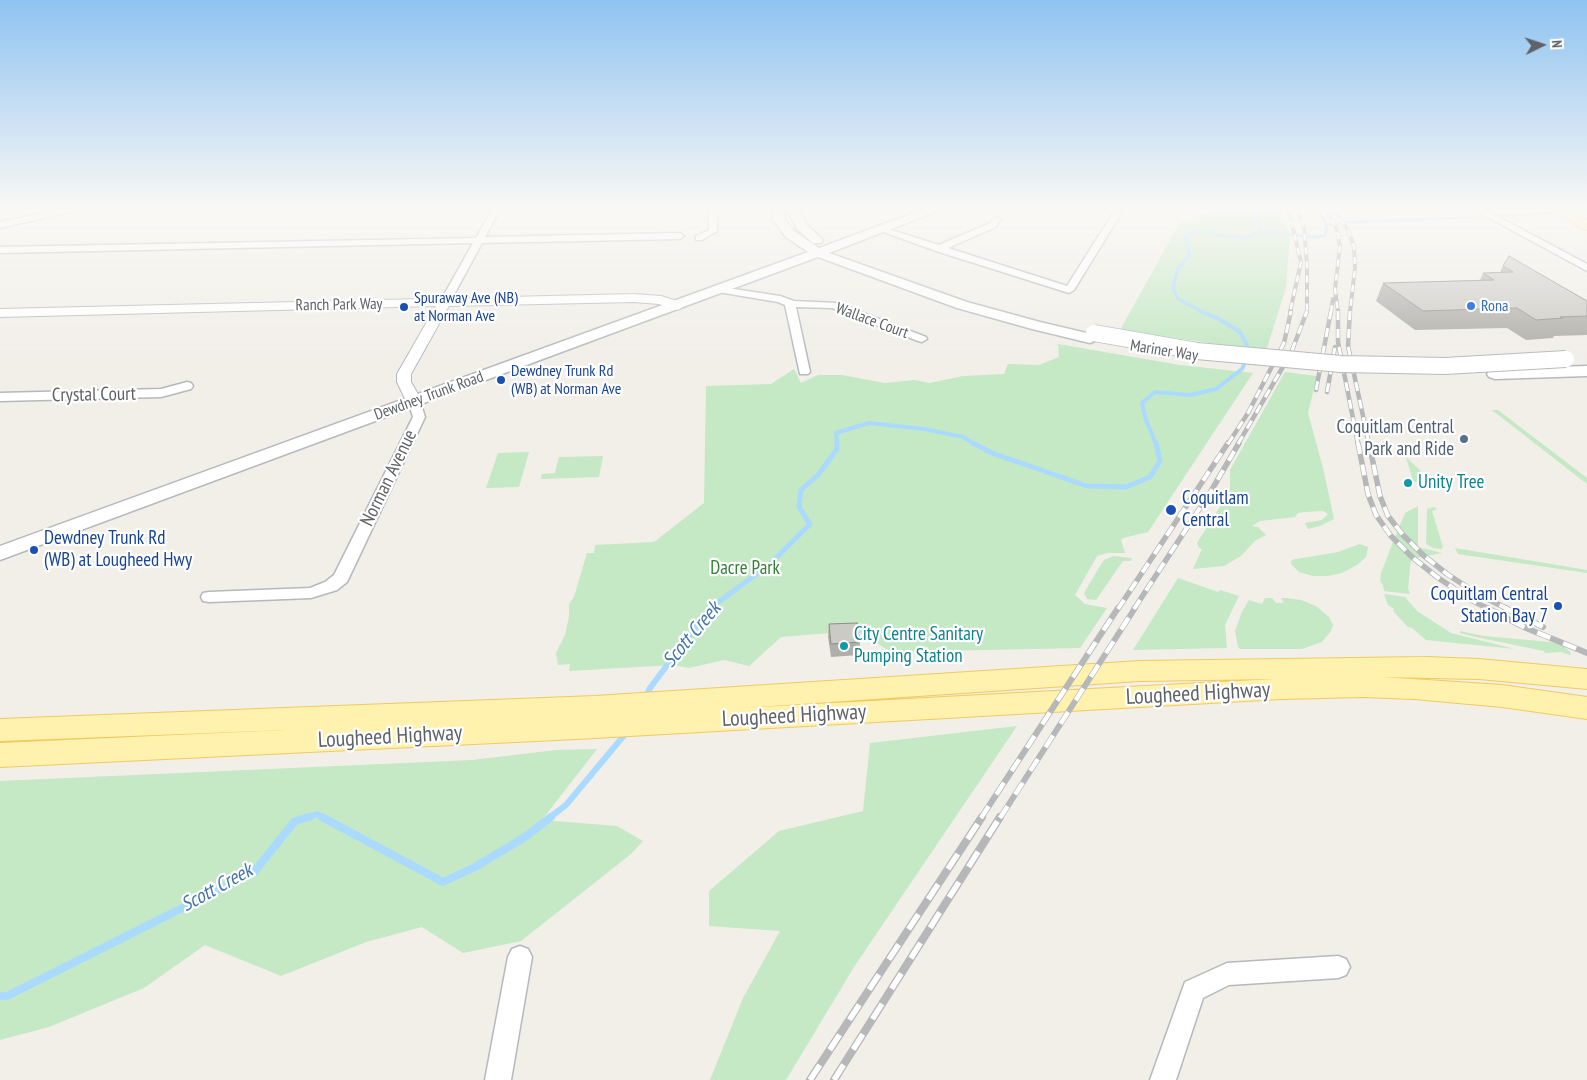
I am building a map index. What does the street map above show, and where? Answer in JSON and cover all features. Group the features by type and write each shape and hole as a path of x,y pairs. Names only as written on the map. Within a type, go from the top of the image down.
{"main road":[{"path":"789,257 785,264 844,264"},
{"name":"Dewdney Trunk Road","path":"0,553 678,306 805,257"},
{"name":"Mariner Way","path":"834,257 844,264 977,309 1092,336 1214,359 1322,369 1459,374 1587,371"},
{"name":"Mariner Way","path":"851,257 1013,312 1092,336 1164,346 1233,355 1341,364 1445,366 1587,356"},
{"name":"Lougheed Highway","path":"656,714 1139,670 1426,667 1480,669 1587,679"},
{"name":"Lougheed Highway","path":"0,755 656,714 1363,687 1457,692 1587,708"},
{"name":"Lougheed Highway","path":"0,730 586,718"}],"street":[{"name":"Norman Avenue","path":"209,598 312,593 331,586 341,578 419,417 414,401 404,382 404,374 469,257"},
{"path":"966,257 1069,290 1089,257"},
{"path":"1567,257 1587,268"},
{"name":"Wallace Court","path":"721,290 780,299 792,304 833,306 922,339"},
{"name":"Ranch Park Way","path":"0,313 634,298 661,300 678,306"},
{"path":"792,304 804,372"},
{"name":"Crystal Court","path":"0,397 161,393 187,386"},
{"path":"498,1080 520,957"},
{"path":"1163,1080 1194,990 1227,974 1338,967"}],"green space":[{"path":"1160,257 1288,257 1286,288 1266,351 1120,330"},
{"name":"Dacre Park","path":"1058,344 1180,365 1253,373 1148,532 1123,538 1121,540 1125,553 1108,553 1097,556 1075,595 1085,604 1107,608 1080,648 891,652 860,633 830,633 781,637 749,666 724,660 689,668 673,665 569,671 570,664 558,665 556,653 565,635 569,617 569,604 574,597 587,553 594,553 595,545 654,542 704,503 706,386 771,384 794,369 801,383 818,375 842,375 885,383 914,380 930,383 963,376 1004,374 1008,364 1039,365 1059,357"},
{"path":"1285,372 1317,376 1308,413 1334,519 1320,526 1308,529 1305,523 1322,520 1328,514 1323,511 1305,512 1298,513 1295,517 1260,521 1252,526 1258,527 1266,535 1255,541 1241,556 1224,566 1193,569 1202,549 1199,548 1197,543 1230,491 1230,470"},
{"path":"1492,410 1498,410 1587,478 1587,484"},
{"path":"529,452 519,487 486,488 498,453"},
{"path":"603,456 599,477 541,479 542,474 555,473 559,457"},
{"path":"1406,457 1425,475 1431,483 1413,481"},
{"path":"1418,506 1418,547 1442,553 1411,559 1408,588 1410,594 1384,591 1380,581 1381,573 1393,542 1405,513"},
{"path":"1434,507 1437,509 1432,511 1443,547 1441,549 1433,548 1426,544 1427,509"},
{"path":"1360,544 1368,547 1366,557 1357,565 1342,573 1328,576 1313,576 1299,572 1291,564 1292,560 1338,552"},
{"path":"1455,548 1587,570 1587,573 1458,554"},
{"path":"1113,556 1132,558 1131,561 1123,561 1096,600 1087,599 1084,593 1100,566 1104,560"},
{"path":"1178,578 1218,592 1220,590 1239,596 1225,625 1227,648 1133,650"},
{"path":"1384,594 1405,597 1417,611 1451,633 1515,649 1426,640 1412,628 1408,627 1393,611 1394,609 1388,605"},
{"path":"1265,598 1272,598 1276,603 1284,603 1281,598 1301,600 1316,606 1329,617 1333,625 1331,631 1322,642 1302,649 1240,649 1235,631 1242,612 1249,600 1262,604"},
{"path":"1460,631 1484,636 1561,643 1571,653 1570,655 1561,652 1545,653 1544,651 1471,636 1460,633"},
{"path":"1017,726 854,967 786,1080 710,1080 743,998 780,931 709,926 709,891 779,831 863,811 870,743"},
{"path":"597,749 542,820 617,826 643,841 631,854 521,941 463,953 422,927 366,942 281,976 205,945 144,988 49,1027 0,1040 0,781 472,760 556,750"}],"building":[{"path":"1508,257 1511,257 1587,301 1587,316 1536,320 1517,308 1423,311 1383,283 1494,280 1483,273 1513,272 1503,266"},
{"path":"857,623 860,642 831,644 829,624"}],"waterway":[{"name":"Scott Creek","path":"1187,257 1178,269 1173,287 1178,299 1203,312"},
{"name":"Scott Creek","path":"1156,444 1146,420 1142,403 1155,392 1190,395 1216,389 1242,369 1247,358 1247,345 1240,332 1219,319 1200,311"},
{"name":"Scott Creek","path":"837,444 836,433 869,423 924,429 963,437 975,444"},
{"name":"Scott Creek","path":"973,443 992,453 1087,486 1126,487 1150,477 1160,461 1156,443"},
{"name":"Scott Creek","path":"710,609 770,564 810,524 799,507 801,490 818,475 837,449 837,444"},
{"name":"Scott Creek","path":"646,697 650,688 710,609"},
{"name":"Scott Creek","path":"549,818 566,805 626,733"},
{"name":"Scott Creek","path":"305,818 317,814 324,818"},
{"name":"Scott Creek","path":"0,996 7,996 254,872 295,821 309,817"},
{"name":"Scott Creek","path":"322,817 443,882 475,867 525,837 551,817"}],"railway":[{"path":"1290,312 1301,262 1300,257"},
{"path":"1306,257 1307,311"},
{"path":"1338,312 1335,289 1339,257"},
{"path":"1350,312 1354,257"},
{"path":"1331,312 1333,299"},
{"path":"1228,444 1248,413 1284,343 1291,311"},
{"path":"1238,444 1291,353 1307,311"},
{"path":"1316,390 1331,311"},
{"path":"1350,311 1348,346 1369,444"},
{"path":"1338,312 1338,342 1358,444"},
{"path":"1327,392 1335,347"},
{"path":"1118,609 1228,443"},
{"path":"1134,609 1211,491 1239,443"},
{"path":"1358,443 1368,494 1376,515 1391,536 1412,557 1437,577 1471,600 1487,608"},
{"path":"1369,443 1380,496 1388,516 1403,535 1423,555 1447,574 1481,596 1508,609"},
{"path":"981,818 1118,608"},
{"path":"1000,818 1135,608"},
{"path":"1487,608 1526,628 1587,653"},
{"path":"1505,608 1543,627"},
{"path":"810,1080 982,817"},
{"path":"834,1080 1000,817"}],"place":[{"name":"Rona","path":"1471,306"},
{"name":"Spuraway Ave (NB) at Norman Ave","path":"404,307"},
{"name":"Dewdney Trunk Rd (WB) at Norman Ave","path":"501,380"},
{"name":"Coquitlam Central Park and Ride","path":"1464,439"},
{"name":"Unity Tree","path":"1408,483"},
{"name":"Coquitlam Central","path":"1171,510"},
{"name":"Dewdney Trunk Rd (WB) at Lougheed Hwy","path":"34,550"},
{"name":"Coquitlam Central Station Bay 7","path":"1558,606"},
{"name":"City Centre Sanitary Pumping Station","path":"844,646"}]}
